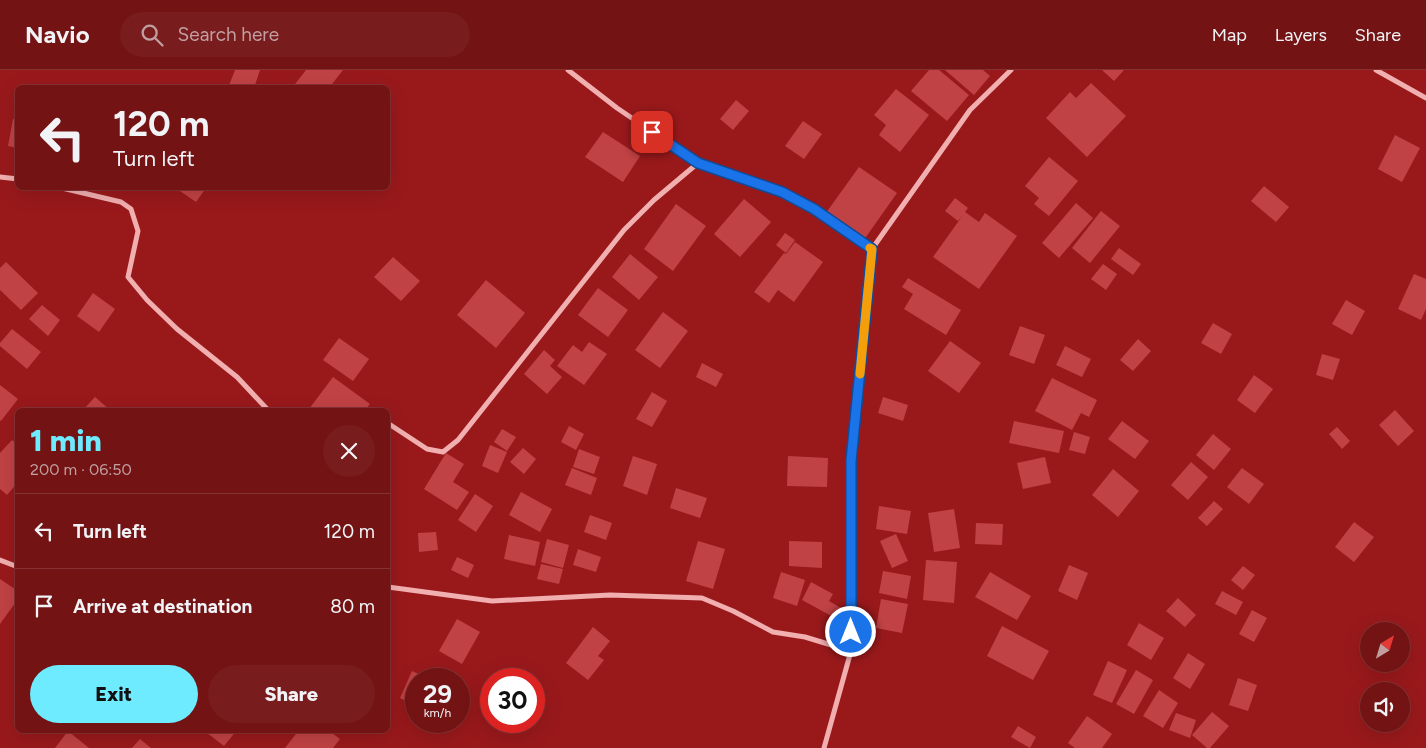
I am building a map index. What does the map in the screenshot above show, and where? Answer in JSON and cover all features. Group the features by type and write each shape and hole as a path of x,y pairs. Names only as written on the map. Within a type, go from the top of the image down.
{"street":[{"path":"568,70 617,108 698,163 782,192 814,209 872,249"},
{"path":"824,748 851,652 851,461 872,249 970,110 1011,70"},
{"path":"1376,70 1426,98"},
{"path":"390,425 427,449 443,452 458,440 624,230 654,200 698,163"},
{"path":"0,177 15,179"},
{"path":"70,190 121,202 131,209 138,231 128,277 177,329 237,378 266,408"},
{"path":"0,560 15,566"},
{"path":"390,587 492,601 610,595 702,598 733,611 773,632 805,637 851,652"}],"building":[{"path":"235,70 260,70 255,85 229,85"},
{"path":"306,70 343,70 331,85 294,85"},
{"path":"929,70 939,70 969,95 947,121 911,91"},
{"path":"945,70 983,70 990,76 974,95"},
{"path":"1102,70 1124,70 1114,81"},
{"path":"1091,83 1126,116 1087,157 1046,118 1070,92 1076,98"},
{"path":"896,89 929,115 900,152 879,135 886,125 874,115"},
{"path":"736,100 749,111 733,130 720,119"},
{"path":"13,119 15,119 15,147 8,146"},
{"path":"803,121 822,134 804,159 785,146"},
{"path":"603,132 640,156 623,182 585,157"},
{"path":"1395,135 1420,148 1402,182 1378,169"},
{"path":"1049,157 1078,181 1049,216 1034,204 1039,198 1025,186"},
{"path":"859,167 897,193 861,244 823,217"},
{"path":"1264,186 1289,207 1276,222 1251,201"},
{"path":"181,190 205,190 196,202"},
{"path":"955,198 968,208 965,212 979,222 985,213 1017,236 979,289 933,257 963,215 958,221 945,211"},
{"path":"744,199 771,222 740,257 714,234"},
{"path":"1076,203 1093,218 1059,258 1042,243"},
{"path":"676,204 706,226 673,271 644,249"},
{"path":"1101,211 1120,226 1090,263 1072,248"},
{"path":"785,233 795,240 786,253 776,245"},
{"path":"795,242 823,262 794,302 778,290 769,303 754,292 784,253 786,254"},
{"path":"1119,248 1141,264 1133,275 1111,259"},
{"path":"630,254 658,277 639,300 612,277"},
{"path":"393,257 420,281 401,301 374,277"},
{"path":"6,262 38,293 21,310 0,290 0,268"},
{"path":"1103,264 1117,274 1106,290 1091,279"},
{"path":"1414,274 1426,279 1426,309 1421,320 1398,309"},
{"path":"908,278 961,310 946,335 904,309 913,294 902,287"},
{"path":"486,280 525,313 496,348 457,315"},
{"path":"598,288 628,310 608,337 578,315"},
{"path":"93,293 115,309 99,332 77,316"},
{"path":"1346,300 1365,311 1352,335 1332,324"},
{"path":"42,305 60,320 48,336 29,319"},
{"path":"663,312 688,331 660,368 635,350"},
{"path":"1213,323 1232,334 1221,354 1201,343"},
{"path":"1020,326 1045,335 1034,364 1009,355"},
{"path":"12,329 41,352 27,369 0,346 0,343"},
{"path":"339,338 369,359 353,381 323,360"},
{"path":"1138,339 1151,351 1133,371 1120,360"},
{"path":"950,341 981,363 959,393 928,371"},
{"path":"589,342 607,354 584,385 557,366 573,345 582,352"},
{"path":"1065,346 1091,359 1082,377 1056,365"},
{"path":"544,350 555,360 550,366 562,377 547,394 524,374"},
{"path":"1322,354 1340,359 1333,380 1316,375"},
{"path":"702,363 723,374 716,387 696,377"},
{"path":"1254,375 1273,389 1255,413 1237,400"},
{"path":"333,377 370,404 367,408 310,408"},
{"path":"1052,378 1097,400 1089,417 1081,413 1072,430 1035,411"},
{"path":"0,385 18,399 1,421 0,420"},
{"path":"652,392 667,401 652,427 636,419"},
{"path":"95,397 108,408 85,408"},
{"path":"883,397 908,405 903,421 878,413"},
{"path":"1395,410 1414,431 1398,446 1379,425"},
{"path":"1014,421 1064,431 1059,453 1009,443"},
{"path":"1122,421 1149,441 1135,459 1108,439"},
{"path":"569,426 584,434 576,450 561,442"},
{"path":"1337,427 1350,441 1342,449 1329,434"},
{"path":"502,429 516,437 507,451 494,442"},
{"path":"1074,432 1090,437 1085,454 1069,450"},
{"path":"1213,434 1231,449 1214,470 1196,455"},
{"path":"12,440 15,442 15,486 7,495 0,489 0,453"},
{"path":"490,445 507,452 498,473 482,466"},
{"path":"523,448 536,459 524,474 510,462"},
{"path":"579,449 600,457 594,474 573,467"},
{"path":"446,453 464,464 453,482 469,492 457,510 424,489"},
{"path":"633,456 657,464 647,495 623,486"},
{"path":"788,456 828,458 827,487 787,486"},
{"path":"1045,457 1051,483 1023,489 1017,463"},
{"path":"1191,462 1208,477 1188,500 1171,485"},
{"path":"572,468 597,478 591,495 565,485"},
{"path":"1242,468 1264,484 1249,504 1227,487"},
{"path":"1113,469 1139,491 1118,517 1092,495"},
{"path":"676,488 707,498 700,518 670,508"},
{"path":"521,492 552,509 540,532 509,515"},
{"path":"475,494 493,506 476,532 458,520"},
{"path":"1214,501 1223,509 1207,526 1198,518"},
{"path":"879,506 911,511 907,534 876,529"},
{"path":"954,509 960,548 934,552 928,513"},
{"path":"590,515 612,523 606,540 584,532"},
{"path":"1354,522 1374,537 1354,562 1335,547"},
{"path":"976,523 1003,524 1002,545 975,544"},
{"path":"436,532 438,550 419,552 418,533"},
{"path":"896,534 908,561 892,568 880,541"},
{"path":"509,535 540,542 535,566 504,559"},
{"path":"547,539 569,545 563,568 541,562"},
{"path":"698,541 725,549 713,589 686,581"},
{"path":"789,541 822,542 822,568 789,566"},
{"path":"578,549 601,557 596,572 573,565"},
{"path":"457,557 474,565 468,578 451,570"},
{"path":"926,560 957,562 954,603 923,600"},
{"path":"541,564 563,569 559,584 537,579"},
{"path":"1069,565 1088,573 1077,600 1058,591"},
{"path":"1243,566 1255,575 1243,590 1231,580"},
{"path":"883,571 911,576 907,599 879,593"},
{"path":"781,572 805,580 797,606 773,598"},
{"path":"990,572 1031,596 1017,620 975,597"},
{"path":"0,579 15,589 15,603 0,624"},
{"path":"811,582 833,594 829,601 841,608 835,618 802,600"},
{"path":"1222,591 1243,602 1236,615 1215,604"},
{"path":"1178,598 1196,615 1185,627 1166,611"},
{"path":"881,599 908,604 902,633 876,628"},
{"path":"1252,610 1267,618 1254,642 1239,634"},
{"path":"457,619 480,632 462,664 439,651"},
{"path":"1139,623 1164,638 1151,660 1127,645"},
{"path":"1002,626 1049,651 1033,680 987,656"},
{"path":"593,627 610,641 598,656 604,660 588,680 566,663"},
{"path":"1188,653 1205,664 1190,689 1173,678"},
{"path":"1108,661 1127,670 1112,703 1093,695"},
{"path":"1136,670 1153,680 1134,714 1116,704"},
{"path":"1238,678 1257,685 1248,711 1229,705"},
{"path":"405,687 405,700 400,698"},
{"path":"1159,690 1178,703 1163,728 1143,716"},
{"path":"1212,712 1229,726 1210,748 1207,748 1192,735"},
{"path":"1176,713 1196,720 1190,738 1169,730"},
{"path":"1087,716 1112,734 1102,748 1075,748 1068,743"},
{"path":"1018,726 1036,737 1030,748 1011,737"},
{"path":"66,733 70,733 89,748 55,748"},
{"path":"207,733 235,733 224,746"},
{"path":"297,733 332,733 340,739 333,748 285,748"},
{"path":"140,739 151,748 132,748"}],"slow traffic":[{"path":"860,374 872,249 870,248"}],"route":[{"path":"652,132 698,163 782,192 814,209 872,249 851,461 851,632"}]}
